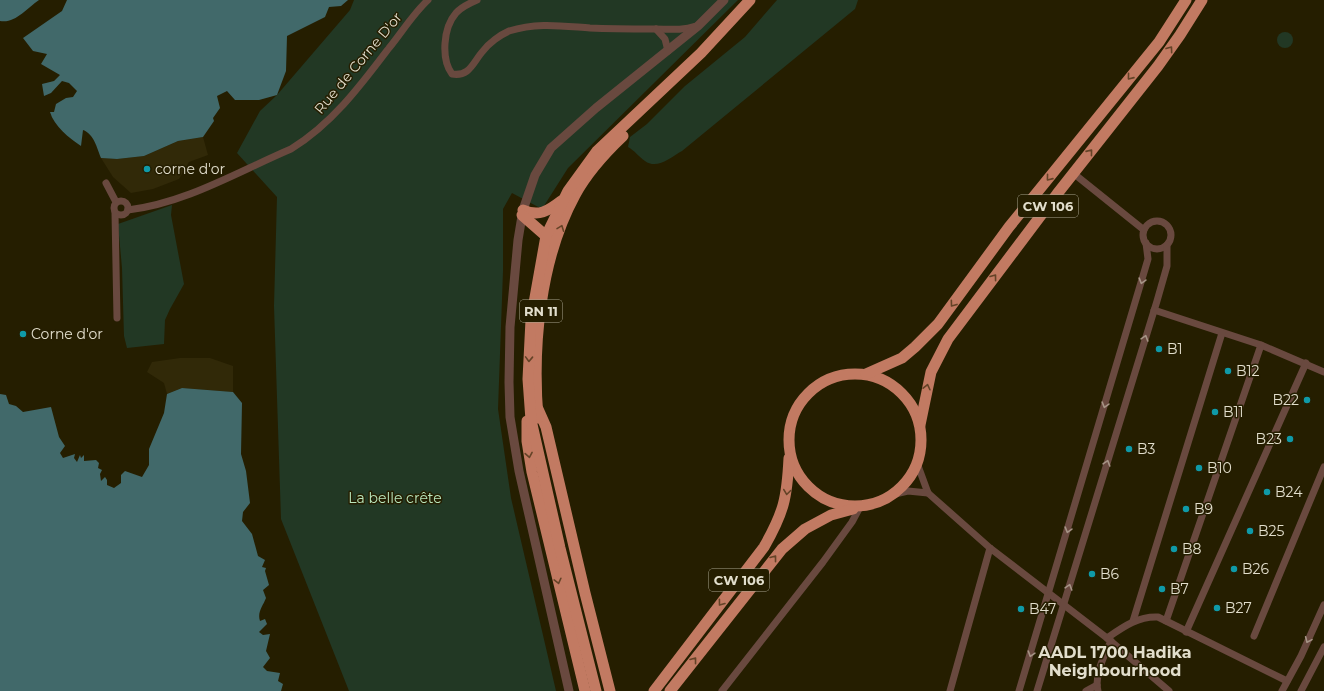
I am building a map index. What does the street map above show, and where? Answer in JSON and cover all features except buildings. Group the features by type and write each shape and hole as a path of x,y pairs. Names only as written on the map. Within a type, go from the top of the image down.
{"highway":[{"name":"RN 11","path":"596,691 536,442 529,359 531,320 546,236 576,178 597,151 701,53 750,0"},
{"name":"RN 11","path":"602,691 534,405 543,294 548,271 555,243 569,208 588,175 616,142 723,37 756,0"},
{"name":"CW 106","path":"866,374 902,358 915,348 938,324 1010,227 1160,42 1186,0"},
{"name":"CW 106","path":"920,425 927,383 938,355 1073,173 1158,66 1202,0"},
{"path":"522,213 540,214 564,199"},
{"path":"522,213 546,236 549,249 548,271"},
{"path":"846,374 866,374 885,380 901,392 913,407 920,425 921,444 917,463 908,480 895,494 878,502 860,507 835,503 823,498 807,487 796,472 789,454 788,445 790,424 797,406 810,390 827,379 846,374"},
{"path":"534,405 526,428 528,453 585,691"},
{"path":"534,405 546,427 585,593 610,691"},
{"name":"CW 106","path":"654,691 764,547 778,523 785,502 789,454"},
{"name":"CW 106","path":"670,691 782,549 805,530 831,515 860,507"}],"street":[{"name":"Rue de Corne D'or","path":"128,210 153,207 188,195 291,149 304,141 330,119 346,102 428,0"},
{"path":"477,0 456,12 448,30 446,57 447,67 452,74 463,74 468,71 491,42 508,32 528,26 550,24 590,28 682,30 698,26"},
{"path":"569,691 519,471 510,417 510,343 515,270 522,213 535,175 551,148 596,108 698,26 724,0"},
{"path":"656,29 665,39 668,51"},
{"path":"1073,173 1144,230"},
{"path":"106,183 116,202"},
{"path":"115,213 122,216 128,210 125,202 116,202"},
{"path":"116,202 113,207 115,213 117,318"},
{"path":"1019,691 1148,260 1144,230 1146,226 1154,221 1163,222 1167,224 1171,232 1171,237 1167,245 1167,266 1037,691"},
{"path":"1146,243 1153,248 1158,249 1167,245"},
{"path":"1154,310 1261,345 1324,372"},
{"path":"1133,622 1222,333"},
{"path":"1166,621 1261,345"},
{"path":"1186,632 1306,363"},
{"path":"917,463 928,493 990,548 1109,639 1169,691"},
{"path":"1254,636 1324,467"},
{"path":"895,494 908,491 928,493"},
{"path":"722,691 823,562 852,522 860,507"},
{"path":"950,691 990,548"},
{"path":"1282,691 1301,656 1324,604"},
{"path":"1086,691 1098,688 1102,662 1109,639 1133,622 1148,617 1158,617 1287,681"},
{"path":"1301,691 1324,647"}],"green space":[{"name":"La belle crête","path":"354,0 738,0 568,168 542,209 512,193 503,209 503,271 498,409 511,498 556,691 349,691 281,519 274,306 277,197 237,153 260,111 277,95 350,10"},
{"path":"777,0 858,0 855,9 682,151 664,162 654,164 645,161 628,147 630,137 647,124 685,86 745,37"},
{"path":"1285,32 1291,34 1293,40 1291,46 1285,48 1279,46 1277,40 1279,34"},
{"path":"172,205 171,215 184,284 165,320 164,344 127,348 124,336 122,268 118,224"}],"sand":[{"name":"corne d'or","path":"203,137 208,155 189,162 179,179 153,189 131,193 113,177 101,158 117,159 144,156 178,141"},
{"path":"180,358 210,358 233,366 233,392 182,388 167,394 164,383 147,372 152,362"}],"water":[{"path":"0,0 39,0 16,18 0,21"},
{"path":"67,0 348,0 341,6 329,7 325,17 287,36 286,71 277,95 259,100 235,100 227,91 217,96 220,108 213,118 214,121 203,137 178,141 144,156 117,159 101,158 95,142 87,132 83,130 81,146 58,127 50,112 54,112 56,104 66,98 73,97 77,91 69,83 62,81 51,93 44,96 42,84 54,81 60,75 41,64 47,54 33,51 23,38 62,11"},
{"path":"182,388 233,392 242,403 241,454 246,471 250,503 243,512 242,521 252,534 258,556 265,560 262,567 266,568 265,571 269,585 263,590 266,598 259,618 260,621 265,619 267,624 259,632 263,635 270,634 266,651 270,658 263,667 267,671 280,673 278,681 283,684 281,691 0,691 0,394 6,395 9,404 16,406 23,412 51,407 59,437 65,446 60,453 63,458 75,454 74,458 77,462 80,455 81,458 84,455 84,461 96,460 99,463 98,468 102,470 100,474 101,481 105,477 107,480 107,485 114,488 121,483 121,475 125,471 142,477 149,465 149,449 164,413 167,394"}],"place":[{"name":"corne d'or","path":"147,169"},
{"name":"Corne d'or","path":"23,334"},
{"name":"B1","path":"1159,349"},
{"name":"B12","path":"1228,371"},
{"name":"B22","path":"1307,400"},
{"name":"B11","path":"1215,412"},
{"name":"B23","path":"1290,439"},
{"name":"B3","path":"1129,449"},
{"name":"B10","path":"1199,468"},
{"name":"B24","path":"1267,492"},
{"name":"B9","path":"1186,509"},
{"name":"B25","path":"1250,531"},
{"name":"B8","path":"1174,549"},
{"name":"B26","path":"1234,569"},
{"name":"B6","path":"1092,574"},
{"name":"B7","path":"1162,589"},
{"name":"B27","path":"1217,608"},
{"name":"B47","path":"1021,609"}],"district":[{"name":"AADL 1700 Hadika Neighbourhood","path":"1115,661"}]}
